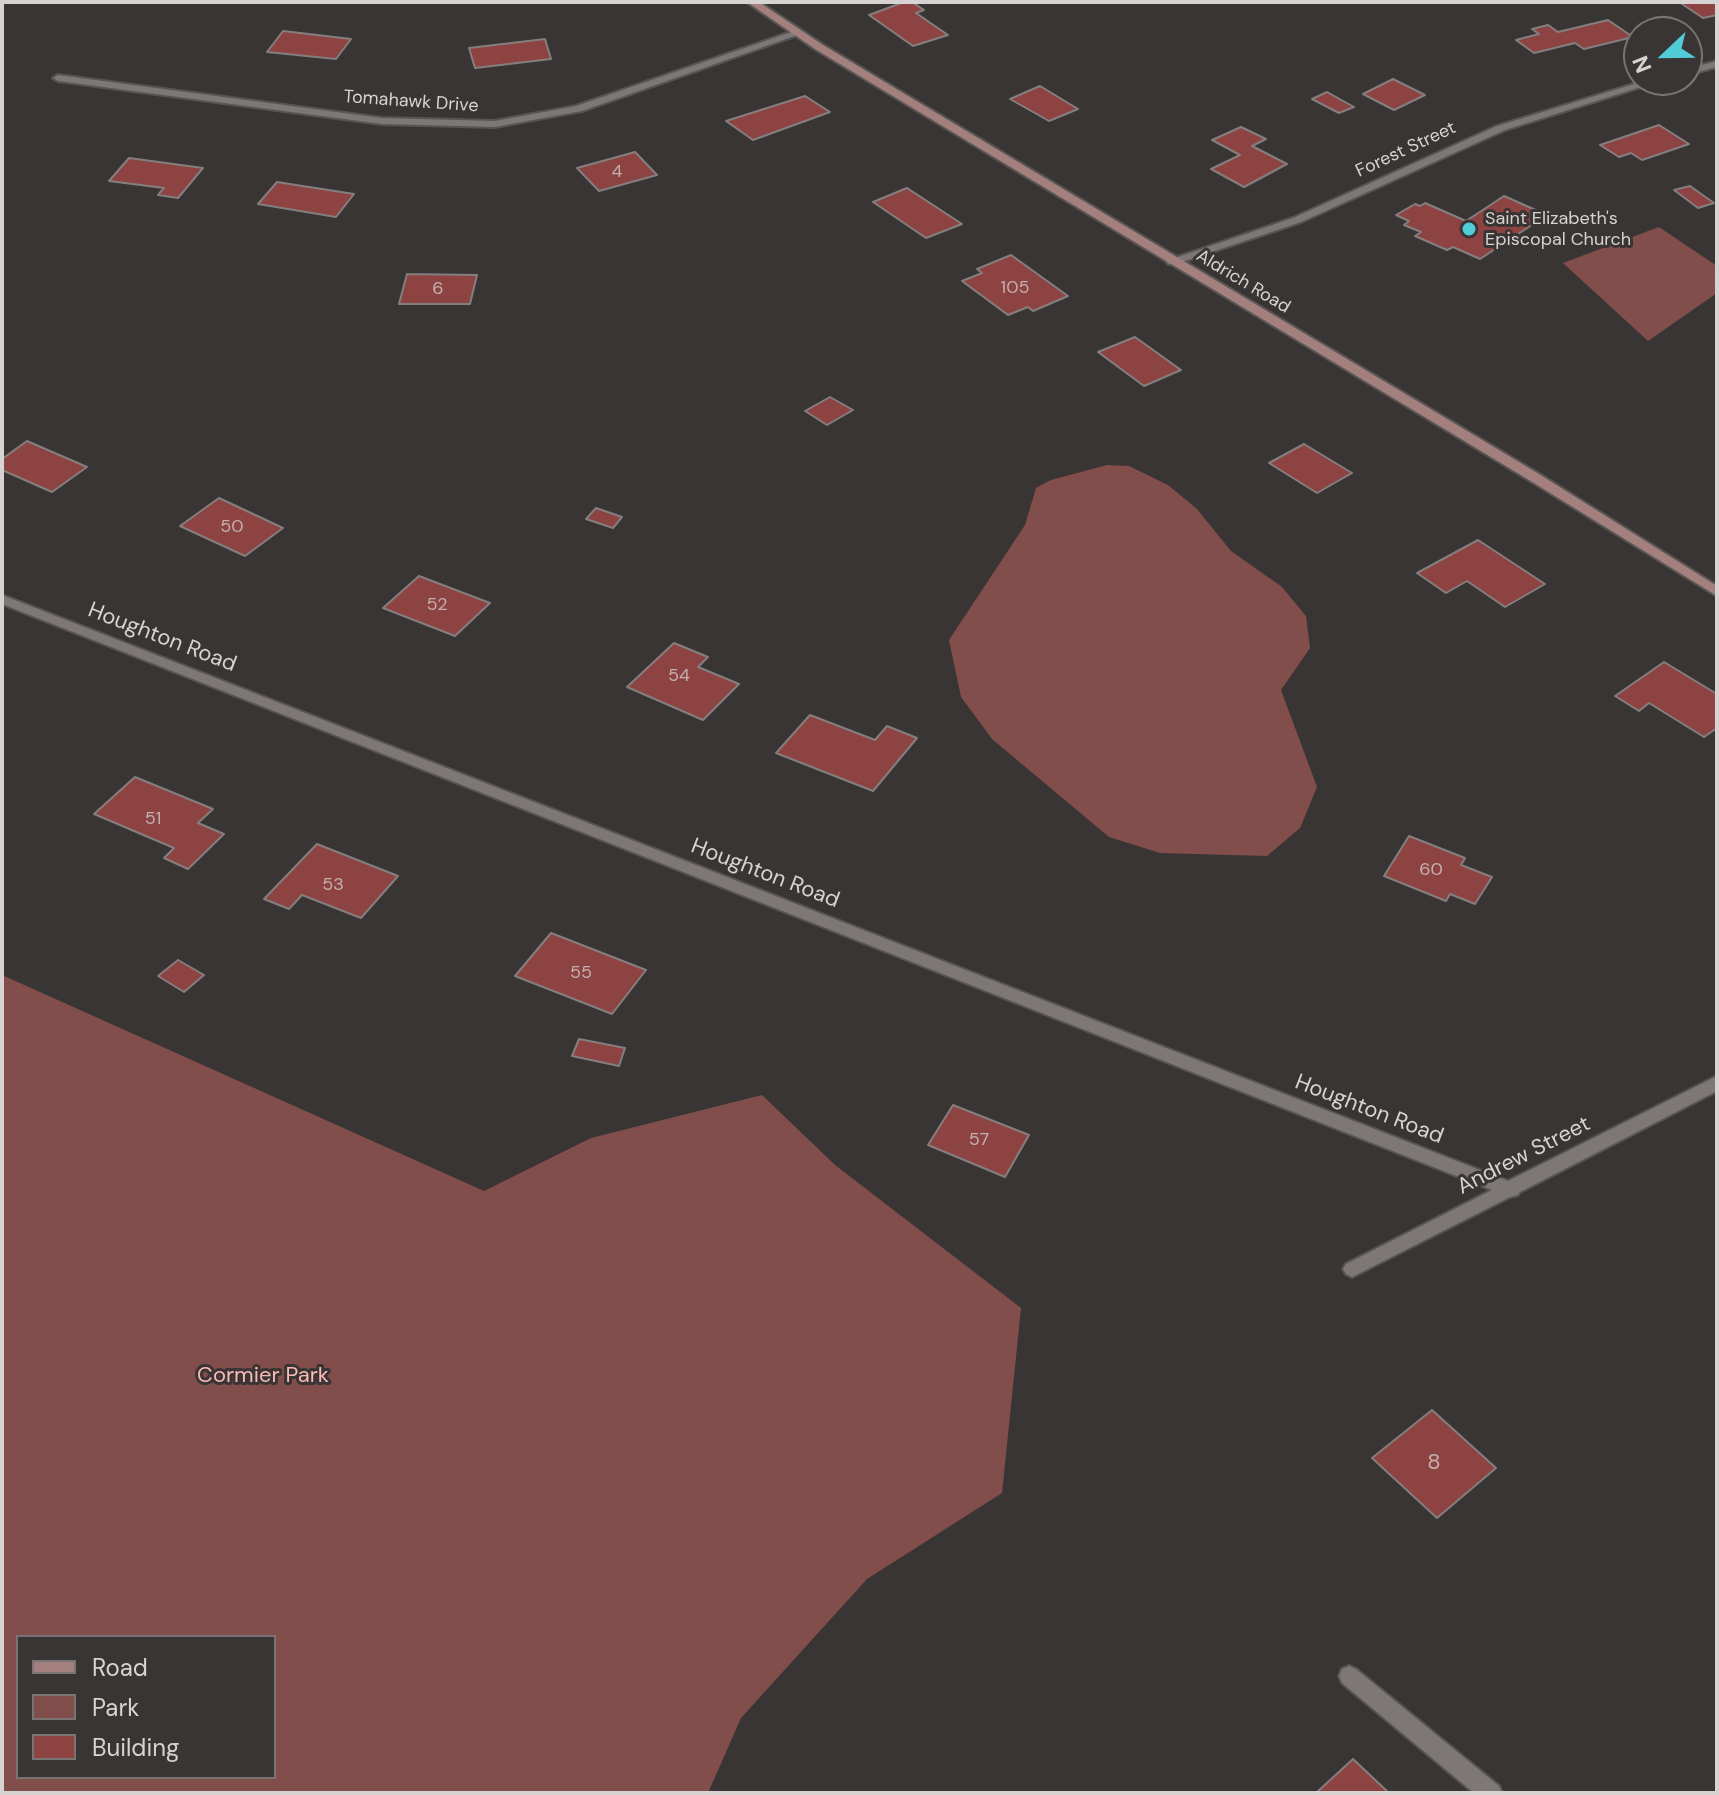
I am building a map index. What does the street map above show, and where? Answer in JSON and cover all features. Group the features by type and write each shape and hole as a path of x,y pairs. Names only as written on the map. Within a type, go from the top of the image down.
{"street":[{"name":"Aldrich Road","path":"752,2 1172,261 1534,477 1717,592"},
{"name":"Tomahawk Drive","path":"58,78 382,121 495,124 578,109 798,33"},
{"name":"Forest Street","path":"1172,261 1297,220 1501,128 1623,91"},
{"name":"Houghton Road","path":"2,599 1512,1190"},
{"name":"Andrew Street","path":"1352,1269 1717,1083"},
{"path":"1349,1676 1491,1793"}],"green space":[{"path":"1659,227 1717,266 1717,293 1648,341 1563,263"},
{"path":"1107,465 1129,466 1168,485 1197,509 1231,551 1282,587 1306,616 1310,648 1281,690 1317,787 1300,828 1267,856 1160,853 1109,837 992,739 961,697 949,640 1025,525 1036,488 1051,480"},
{"name":"Cormier Park","path":"2,975 484,1191 591,1138 762,1095 835,1165 1021,1308 1002,1493 867,1579 741,1718 708,1793 2,1793"}],"building":[{"path":"912,2 924,10 916,13 948,35 913,46 869,15"},
{"path":"1679,2 1717,2 1717,15 1700,16"},
{"path":"1608,20 1623,30 1623,39 1584,49 1575,43 1534,53 1516,40 1539,34 1532,29 1548,25 1558,32"},
{"path":"283,31 351,39 336,59 267,52"},
{"path":"545,39 551,59 475,68 469,48"},
{"path":"1393,79 1425,95 1394,110 1363,94"},
{"path":"1040,86 1078,109 1049,121 1010,99"},
{"path":"1327,92 1354,107 1339,113 1312,99"},
{"path":"805,96 830,112 753,140 726,121"},
{"path":"1659,125 1689,144 1642,160 1631,153 1619,157 1600,145"},
{"path":"1241,127 1266,139 1252,146 1287,164 1244,187 1211,169 1240,155 1212,140"},
{"path":"635,152 657,175 599,191 577,168"},
{"path":"129,158 203,168 178,198 158,195 164,188 109,181"},
{"path":"277,182 354,194 336,217 258,204"},
{"path":"1690,186 1714,203 1698,208 1674,190"},
{"path":"907,188 962,224 926,238 873,202"},
{"name":"Saint Elizabeth's Episcopal Church","path":"1504,196 1547,215 1480,259 1453,247 1447,250 1415,236 1421,232 1404,225 1409,221 1396,215 1415,204 1420,206 1425,203 1466,221"},
{"path":"1011,255 1068,296 1033,311 1028,307 1008,315 962,281 982,273 977,269"},
{"path":"407,274 477,275 470,304 399,304"},
{"path":"1135,337 1181,370 1144,386 1098,352"},
{"path":"830,397 853,410 827,425 805,411"},
{"path":"27,441 87,467 52,492 2,470 2,459"},
{"path":"1304,444 1352,473 1317,493 1269,463"},
{"path":"219,498 283,528 245,556 180,526"},
{"path":"596,508 622,517 613,528 586,519"},
{"path":"1478,540 1545,584 1505,607 1467,581 1446,593 1417,573"},
{"path":"419,576 490,603 455,636 383,608"},
{"path":"674,643 708,657 698,667 739,684 703,720 627,687"},
{"path":"1664,662 1717,694 1717,728 1704,737 1649,703 1639,711 1615,696"},
{"path":"810,715 875,740 887,726 917,738 873,791 776,753"},
{"path":"135,777 213,809 198,823 224,834 188,869 164,858 174,848 94,814"},
{"path":"1409,836 1465,858 1461,865 1492,877 1475,904 1450,894 1446,901 1384,876"},
{"path":"317,844 398,876 361,918 302,895 289,909 264,899"},
{"path":"551,933 646,970 612,1014 515,976"},
{"path":"178,960 204,975 184,992 158,976"},
{"path":"579,1039 625,1048 619,1066 572,1056"},
{"path":"953,1105 1029,1135 1005,1177 928,1145"},
{"path":"1432,1410 1496,1468 1437,1518 1372,1458"},
{"path":"1353,1759 1389,1793 1316,1793"}],"place":[{"name":"Saint Elizabeth's Episcopal Church","path":"1469,229"}]}
